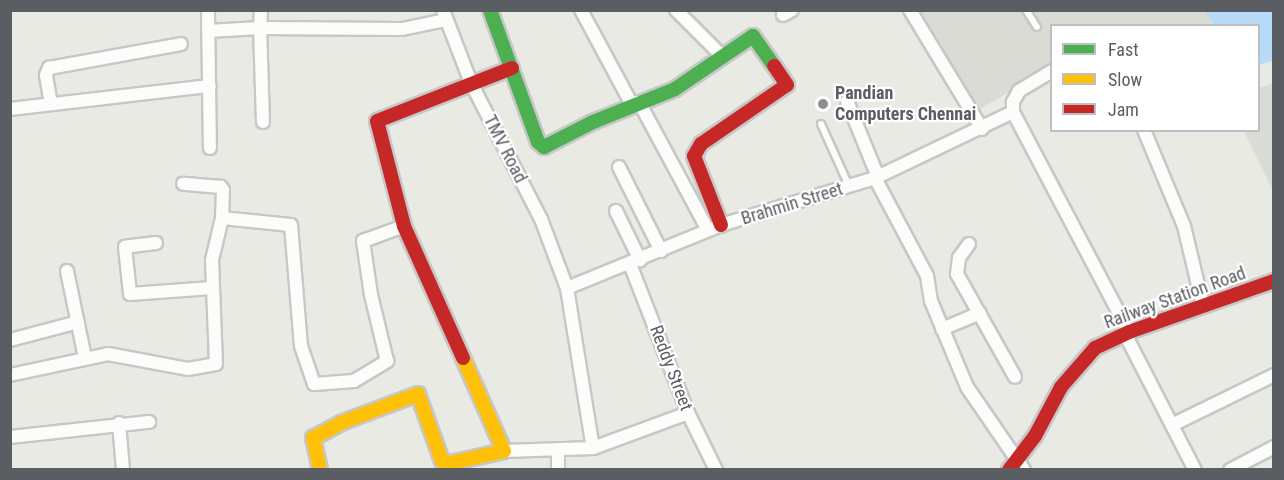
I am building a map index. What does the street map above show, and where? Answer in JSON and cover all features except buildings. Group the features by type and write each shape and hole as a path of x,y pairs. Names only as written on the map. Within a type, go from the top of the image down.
{"street":[{"path":"208,10 210,148"},
{"path":"261,10 263,122"},
{"path":"490,10 538,142 544,147 639,102 675,89 753,36 786,85 701,144 694,156 715,228"},
{"path":"581,10 631,103 639,102"},
{"path":"676,10 722,56"},
{"path":"910,10 982,129"},
{"path":"208,31 260,27 402,29 444,15"},
{"name":"TMV Road","path":"444,15 471,83 541,219 567,288 593,448"},
{"path":"51,104 46,75 49,68 181,44"},
{"path":"504,451 404,226 376,121 512,68"},
{"path":"1050,72 1019,91 1012,102 1013,112 1195,470"},
{"path":"10,109 210,86"},
{"path":"847,101 876,177 927,276 942,329 967,387 1016,466"},
{"path":"639,102 715,228"},
{"name":"Brahmin Street","path":"567,288 715,228 876,177 982,129 1013,112"},
{"path":"1145,132 1184,226 1203,306"},
{"path":"619,167 661,251"},
{"path":"10,375 85,358 119,353 188,369 214,367 218,361 212,288 215,237 222,218 221,187 183,184"},
{"name":"Reddy Street","path":"616,211 688,413 717,470"},
{"path":"222,218 291,225 301,346 314,384 354,381 387,361 371,296 363,241 404,226"},
{"path":"156,243 125,247 130,294 212,288"},
{"path":"969,244 959,258 957,274 1015,377"},
{"path":"67,271 85,358"},
{"name":"Railway Station Road","path":"1016,466 1061,387 1095,348 1127,333 1274,281"},
{"path":"942,329 980,313"},
{"path":"10,340 78,322"},
{"path":"1172,425 1274,375"},
{"path":"320,470 313,438 343,422 418,394 442,460 450,463 504,451 593,448 688,413"},
{"path":"10,437 119,423 149,422"},
{"path":"119,423 123,470"},
{"path":"1230,470 1274,447"},
{"path":"558,448 558,470"}],"lane":[{"path":"1026,10 1036,27"},
{"path":"821,124 849,186"}],"shaded area":[{"path":"1209,10 1216,24 1050,24 1050,68 980,109 912,11"},
{"path":"1273,83 1273,191 1244,132 1260,132 1260,88"}],"water":[{"path":"1204,11 1273,11 1273,61 1260,65 1260,24 1214,24"}],"traffic: fast":[{"path":"490,10 538,142 544,147 593,122 675,89 753,36 774,66"}],"traffic: slow":[{"path":"320,470 313,438 343,422 418,394 442,461 450,463 504,451 463,358"}],"traffic: jam":[{"path":"721,225 694,156 701,144 787,85 774,66"},
{"path":"463,358 404,226 377,121 512,68"},
{"path":"1009,470 1035,436 1061,387 1095,348 1129,332 1274,281"}],"place":[{"name":"Pandian Computers Chennai","path":"823,104"}]}
